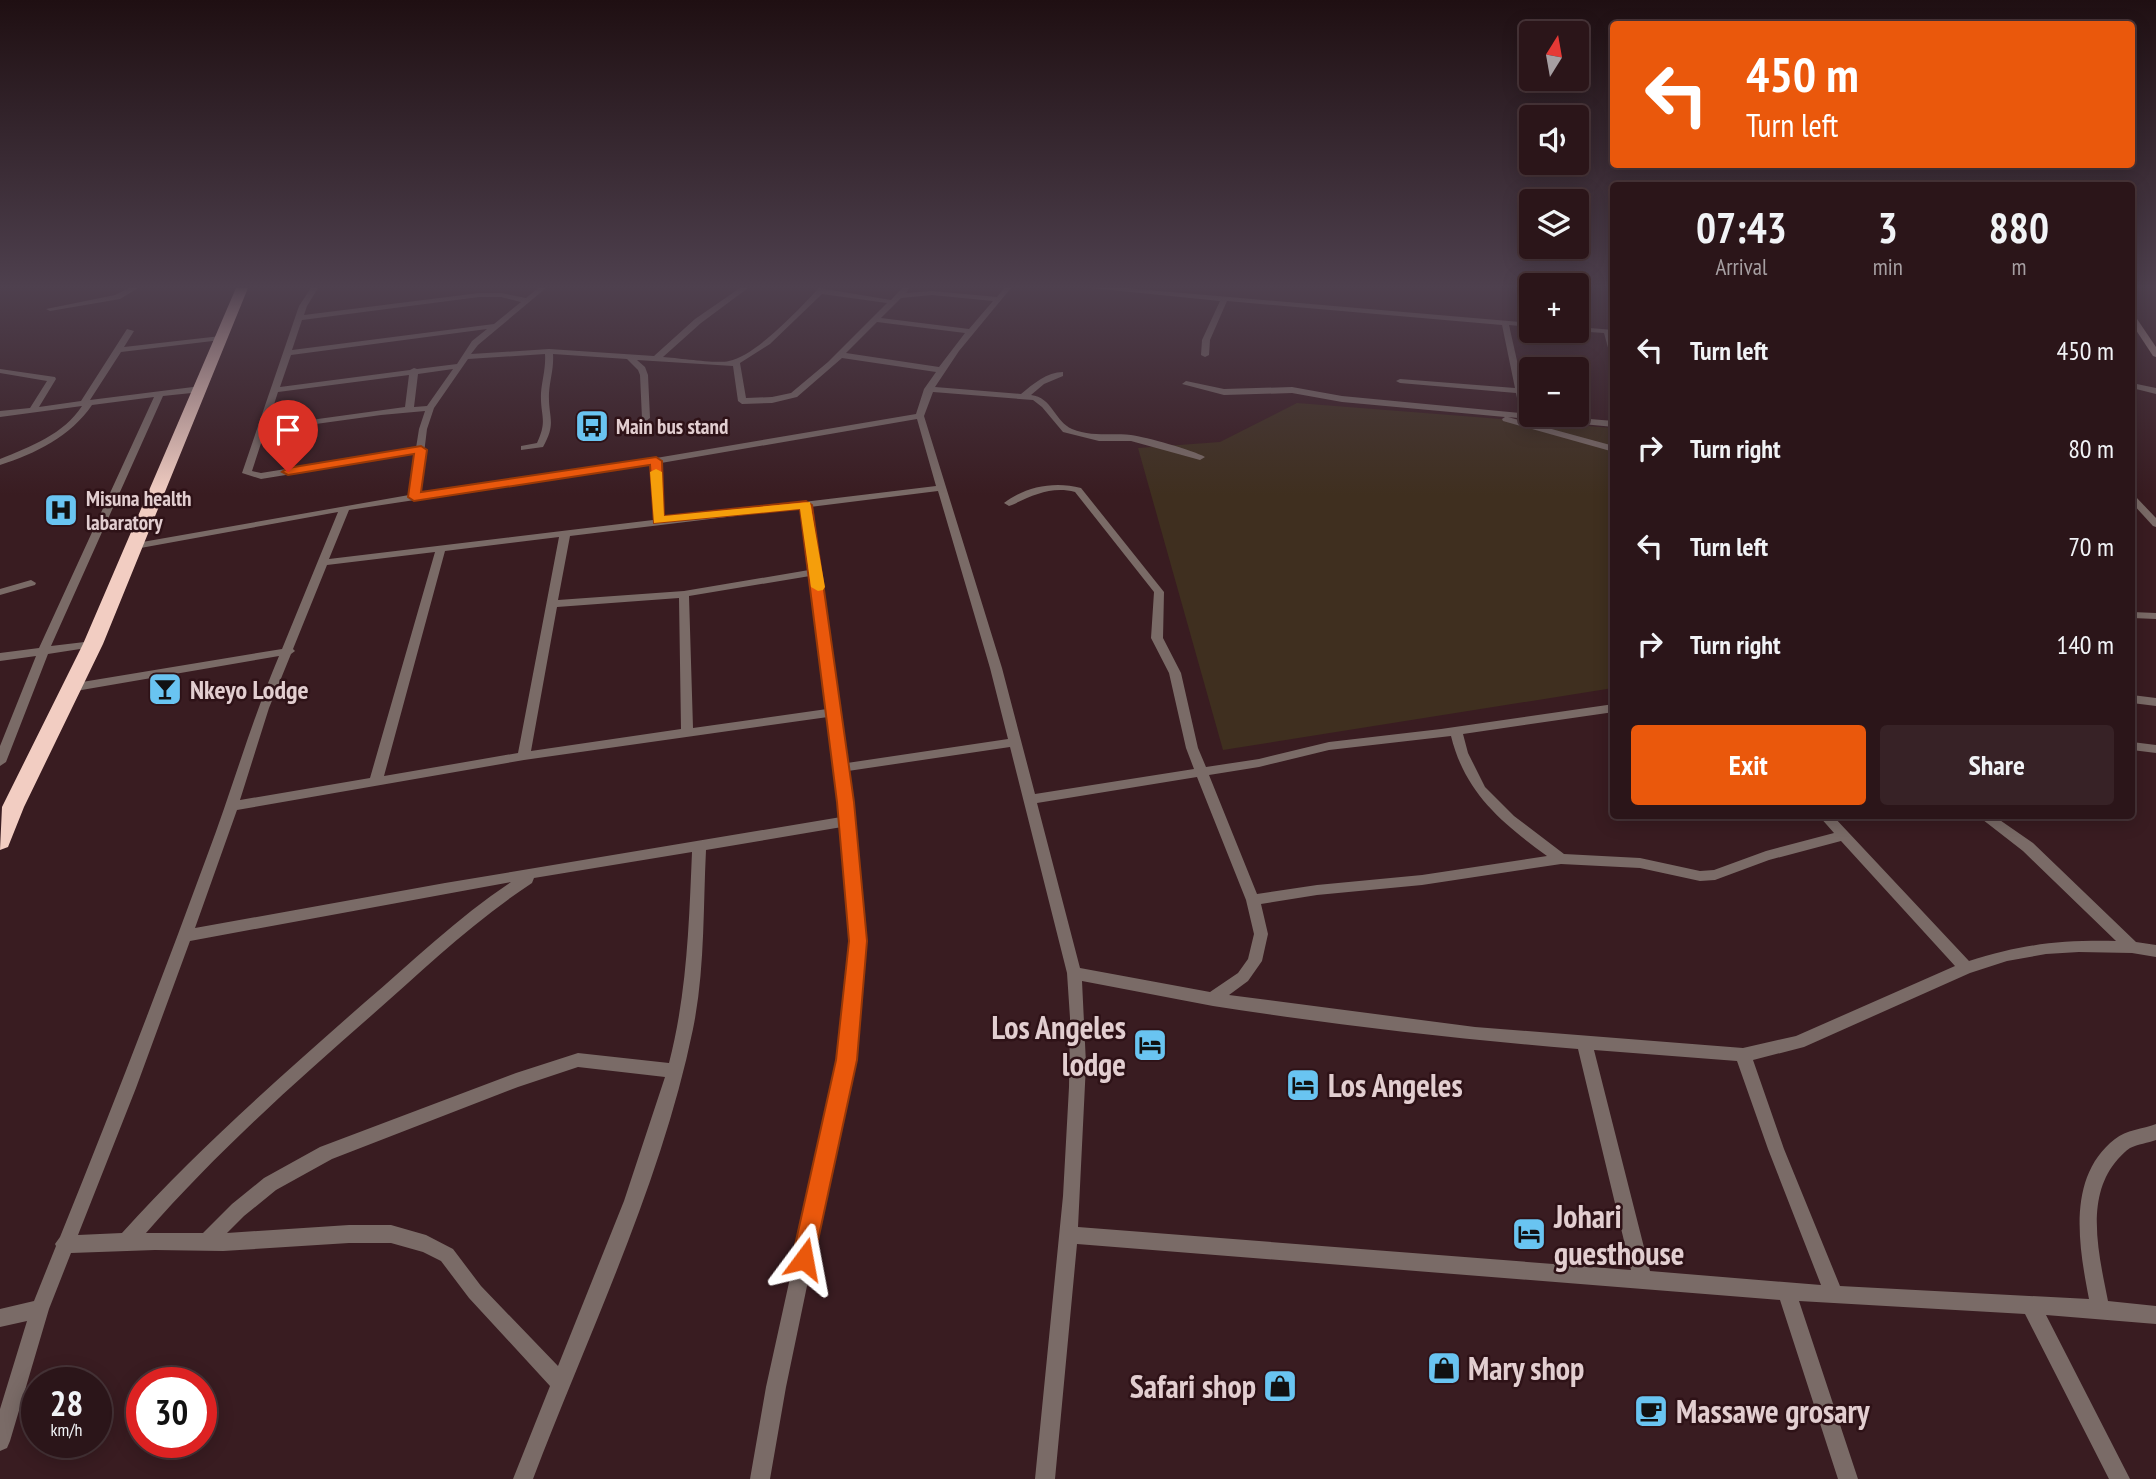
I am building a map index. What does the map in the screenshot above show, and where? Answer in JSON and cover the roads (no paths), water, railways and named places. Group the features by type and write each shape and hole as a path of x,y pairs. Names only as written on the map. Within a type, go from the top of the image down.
{"highway":[{"path":"0,841 93,644 214,357"}],"street":[{"path":"0,462 64,429 84,411 113,357"},
{"path":"287,357 247,473 252,476 421,450"},
{"path":"414,497 430,408 464,357"},
{"path":"524,448 540,445 548,434 545,393 548,357"},
{"path":"630,357 642,369 644,375 646,418"},
{"path":"643,357 724,364 736,362 743,357"},
{"path":"736,362 740,399 755,402 794,396 838,357"},
{"path":"853,357 940,370"},
{"path":"951,357 928,390 920,416 996,668 1074,973 1078,1002 1077,1096 1069,1235 1045,1479"},
{"path":"1401,381 1519,391 1512,357"},
{"path":"276,390 458,366"},
{"path":"409,410 414,370"},
{"path":"0,371 52,379 33,410"},
{"path":"1022,398 1035,386 1060,374"},
{"path":"1186,384 1224,392 1299,391 1342,399 1519,414"},
{"path":"2135,387 2156,391"},
{"path":"0,414 201,389"},
{"path":"928,390 1039,400 1066,430 1089,437 1138,439 1200,457"},
{"path":"0,762 43,651 160,394"},
{"path":"262,429 430,408"},
{"path":"135,546 345,508 656,461 920,416"},
{"path":"1495,416 1610,448"},
{"path":"1589,421 1610,424"},
{"path":"1556,427 1578,440"},
{"path":"656,461 658,521"},
{"path":"1009,503 1043,488 1056,486 1077,490 1156,586 1160,601 1157,638 1175,673 1184,720 1201,772 1252,900 1261,934 1255,961 1243,977 1212,999"},
{"path":"326,562 941,488"},
{"path":"2135,501 2156,524"},
{"path":"760,1479 776,1387 846,1060 858,941 841,768 806,505"},
{"path":"0,1441 40,1309 64,1244 128,1088 185,936 232,806 263,708 326,562 345,508"},
{"path":"2142,508 2156,514"},
{"path":"524,756 565,534"},
{"path":"376,780 441,548"},
{"path":"552,604 684,594 816,572"},
{"path":"0,592 31,583"},
{"path":"684,594 687,733"},
{"path":"2135,614 2156,616"},
{"path":"0,657 93,644"},
{"path":"70,688 289,651"},
{"path":"2135,699 2156,702"},
{"path":"1029,800 1258,763 1329,746 1610,709"},
{"path":"232,806 524,756 832,712"},
{"path":"1457,731 1464,764 1477,786 1512,824 1561,859"},
{"path":"841,768 1014,742"},
{"path":"2135,746 2156,749"},
{"path":"1828,819 1966,968"},
{"path":"1990,819 2028,847 2132,947"},
{"path":"185,936 847,821"},
{"path":"1252,900 1481,872 1516,864 1561,859 1640,863 1700,876 1715,875 1766,856 1842,836"},
{"path":"523,1479 650,1152 674,1071 690,1001 699,846"},
{"path":"127,1242 205,1155 330,1040 491,901 533,875"},
{"path":"1074,973 1212,999 1475,1034 1743,1055 1798,1042 1966,968 2007,955 2046,948 2132,947 2156,951"},
{"path":"1584,1042 1643,1280"},
{"path":"1743,1055 1776,1149 1834,1295"},
{"path":"207,1241 238,1210 270,1184 327,1153 529,1076 578,1060 674,1071"},
{"path":"2100,1309 2087,1238 2090,1196 2097,1174 2121,1144 2156,1132"},
{"path":"64,1244 391,1234 426,1244 447,1255 475,1293 559,1382"},
{"path":"1069,1235 1834,1295 2100,1309 2156,1315"},
{"path":"1786,1290 1848,1479"},
{"path":"2031,1306 2120,1479"},
{"path":"0,1318 40,1309"}],"place":[{"name":"Main bus stand","path":"592,426"},
{"name":"Misuna health labaratory","path":"61,510"},
{"name":"Nkeyo Lodge","path":"165,689"},
{"name":"Los Angeles lodge","path":"1150,1045"},
{"name":"Los Angeles","path":"1303,1085"},
{"name":"Johari guesthouse","path":"1529,1234"},
{"name":"Mary shop","path":"1444,1368"},
{"name":"Safari shop","path":"1280,1386"},
{"name":"Massawe grosary","path":"1651,1411"}]}
